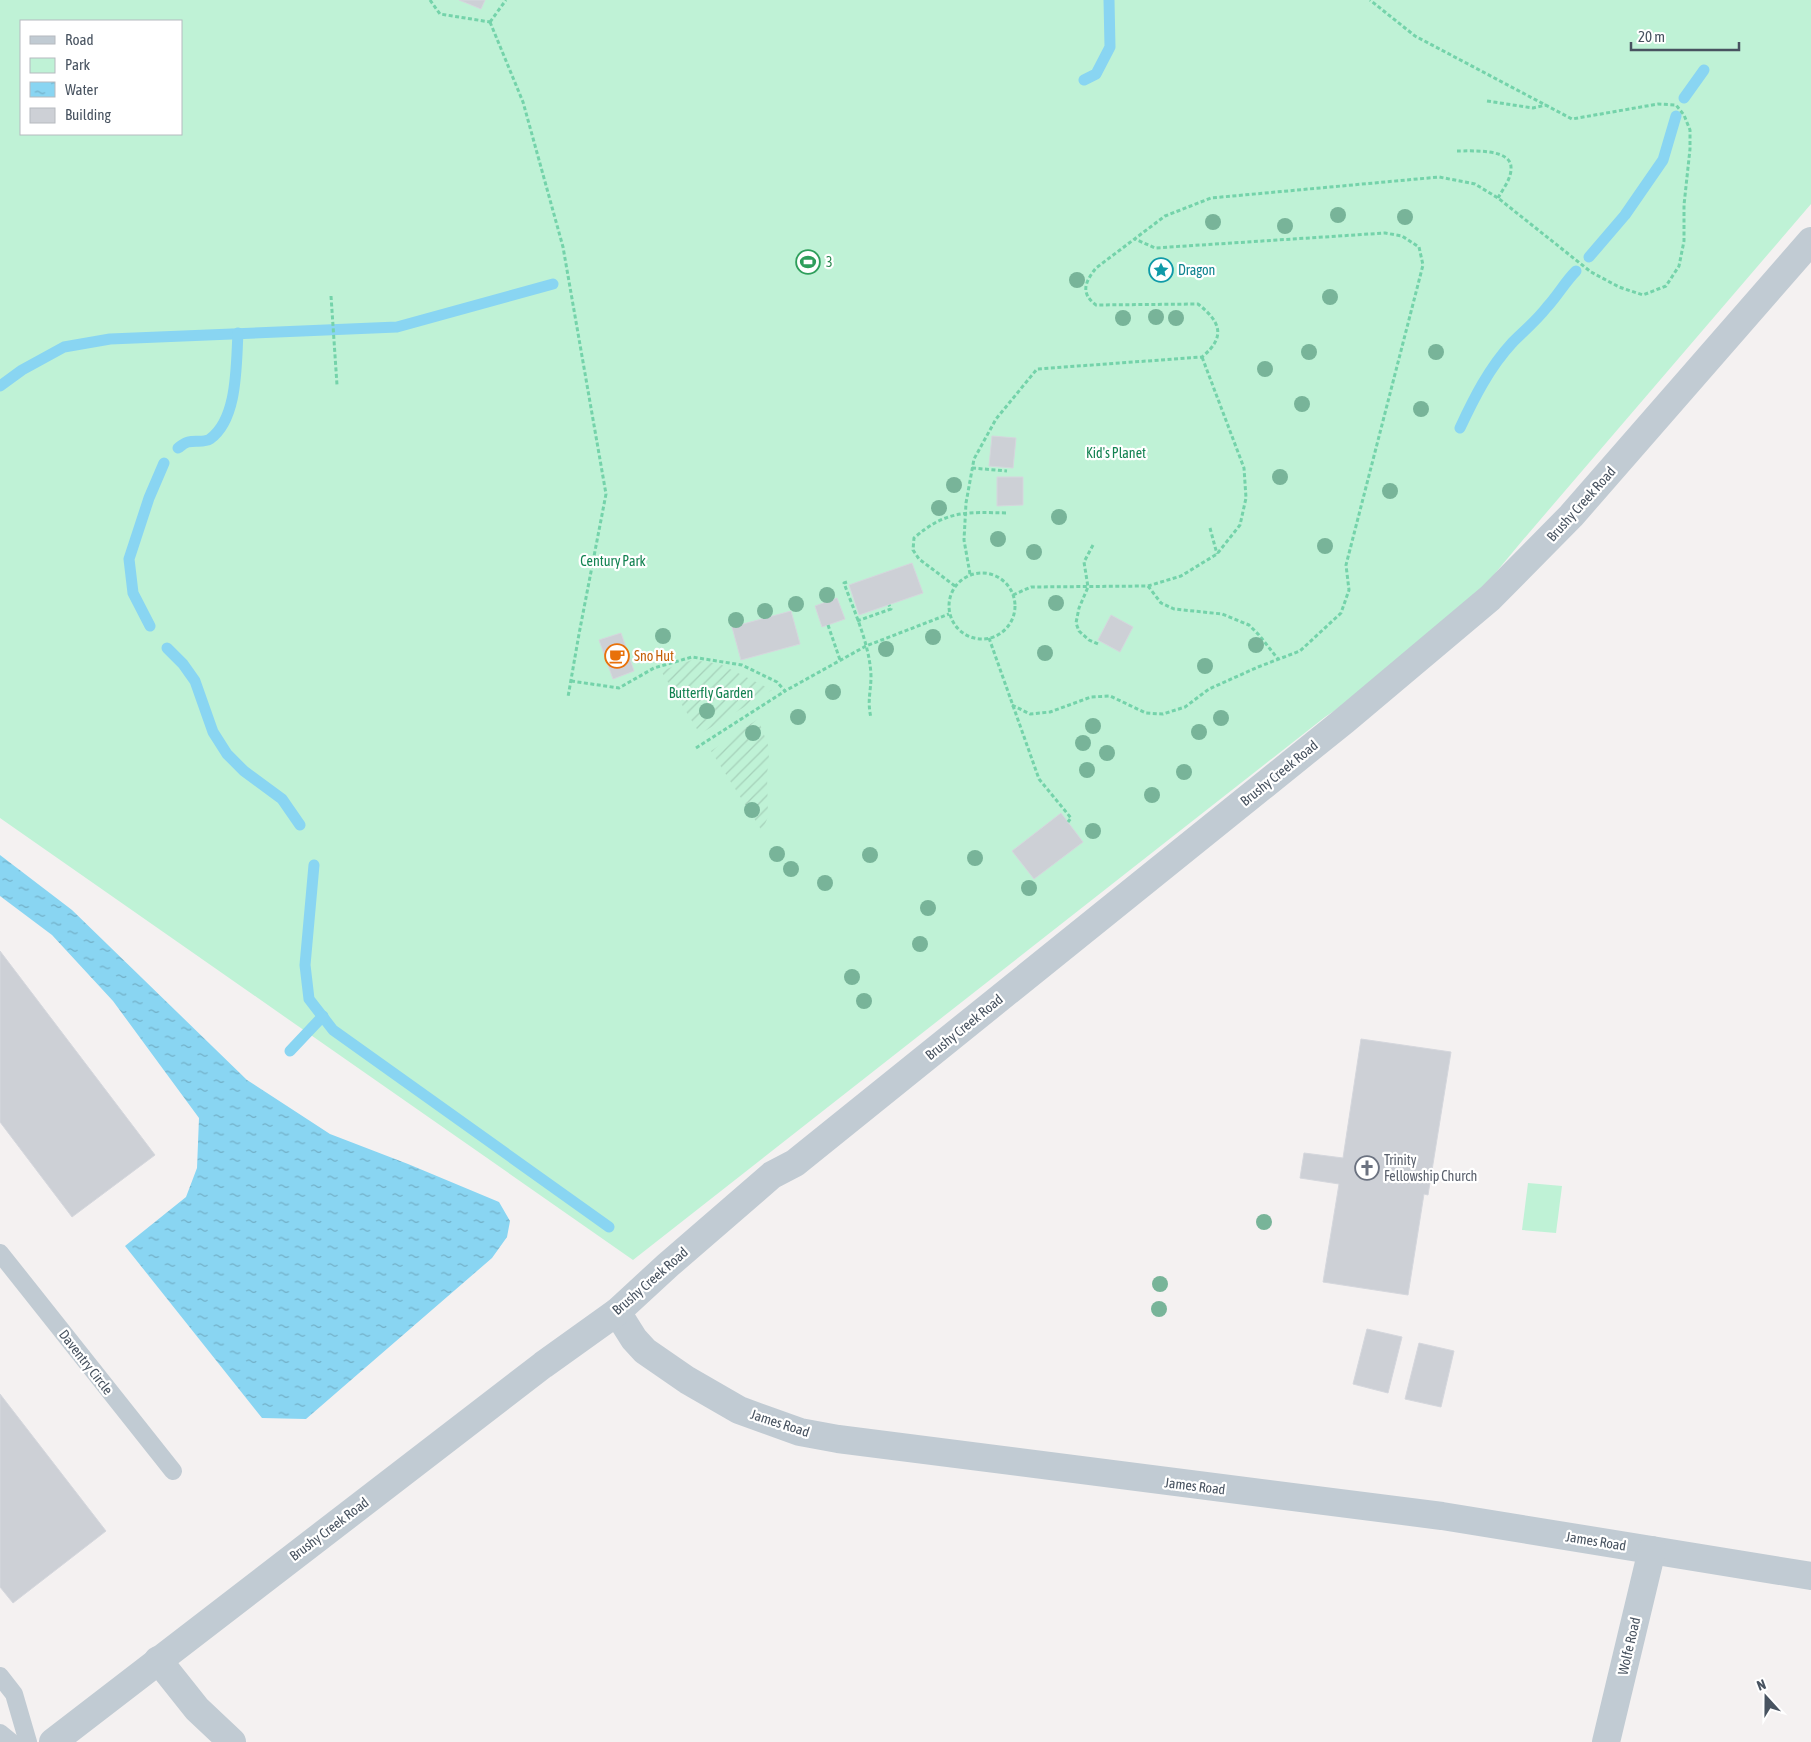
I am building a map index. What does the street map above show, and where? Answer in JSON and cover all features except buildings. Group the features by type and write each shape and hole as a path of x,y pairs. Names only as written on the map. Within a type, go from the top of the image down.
{"street":[{"name":"Brushy Creek Road","path":"53,1742 543,1365 617,1312 772,1175 795,1163 1345,720 1490,598 1571,516 1811,241"},
{"name":"James Road","path":"617,1312 634,1339 645,1350 688,1380 739,1410 800,1432 838,1439 1162,1482 1442,1516 1811,1576"},
{"name":"Wolfe Road","path":"1606,1742 1652,1550"},
{"path":"158,1660 197,1709 232,1742"}],"lane":[{"name":"Daventry Circle","path":"0,1253 173,1471"},
{"path":"0,1676 14,1694 28,1742"},
{"path":"0,1734 11,1742"}],"path":[{"path":"430,0 440,14 490,22"},
{"path":"490,22 506,0"},
{"path":"970,574 964,540 974,459 996,419 1037,369 1202,357 1214,347 1217,335 1216,322 1210,313 1198,304 1096,305 1089,300 1085,288 1087,279 1096,268 1166,216 1211,198 1439,177 1475,184 1498,198 1591,272 1619,287 1643,295 1666,286 1679,266 1684,241 1684,205 1690,149 1690,130 1684,115 1676,105 1658,104 1572,119 1415,36 1370,0"},
{"path":"490,22 524,102 563,247 606,494 568,698"},
{"path":"1488,101 1533,108 1546,105"},
{"path":"1457,151 1484,151 1498,154 1508,159 1512,167 1498,198"},
{"path":"1012,704 1030,714 1050,712 1091,697 1110,696 1146,713 1163,714 1184,707 1209,689 1300,651 1341,613 1349,590 1346,565 1423,266 1419,247 1402,236 1385,233 1155,248 1134,240"},
{"path":"331,296 337,385"},
{"path":"1013,595 1032,587 1148,586 1181,576 1217,554 1240,525 1246,498 1244,468 1202,357"},
{"path":"972,468 1007,471"},
{"path":"955,586 919,559 913,550 914,538 935,522 966,512 1007,513"},
{"path":"1210,528 1217,554"},
{"path":"1093,545 1084,562 1088,588 1079,608 1076,623 1079,631 1098,644"},
{"path":"980,572 991,573 1009,585 1013,595 1015,606 1013,617 1008,626 999,634 989,638 979,639 968,636 953,623 949,614 950,594 962,579 970,574 980,572"},
{"path":"848,582 844,583 866,646 871,676 868,704 871,718"},
{"path":"1148,586 1161,603 1174,609 1222,614 1249,625 1278,659"},
{"path":"857,620 891,609 889,605"},
{"path":"696,748 785,691 866,646 949,614"},
{"path":"828,625 840,660"},
{"path":"989,638 1039,779 1071,818 1068,822"},
{"path":"571,680 620,688 654,668 692,657 742,665 777,682 785,691"}],"green space":[{"name":"Century Park","path":"0,0 1811,0 1811,204 1522,541 1438,642 1325,717 633,1260 0,818"},
{"name":"Butterfly Garden","path":"692,660 720,664 772,690 700,734 661,671"},
{"path":"758,719 768,745 769,759 767,774 768,817 762,831 711,751"},
{"path":"1528,1183 1562,1186 1556,1233 1522,1230"}],"water":[{"path":"0,855 72,910 247,1080 330,1134 499,1202 510,1221 507,1237 492,1258 306,1419 262,1418 125,1246 186,1197 197,1168 199,1118 113,1001 52,935 0,896"}],"waterway":[{"path":"1084,80 1096,74 1110,47 1109,0"},
{"path":"1684,98 1704,70"},
{"path":"1589,257 1625,215 1663,160 1676,116"},
{"path":"1460,428 1496,363 1512,343 1543,312 1576,271"},
{"path":"0,386 22,370 64,347 110,339 397,327 553,284"},
{"path":"178,448 188,442 210,439 219,430 226,418 234,391 238,333"},
{"path":"150,626 133,593 129,559 149,498 164,463"},
{"path":"167,648 183,664 195,681 213,732 227,754 244,771 282,799 300,825"},
{"path":"314,865 305,965 309,999 333,1030 609,1227"},
{"path":"290,1051 323,1016"}],"place":[{"name":"3","path":"808,262"},
{"name":"Dragon","path":"1161,270"},
{"name":"Sno Hut","path":"617,656"},
{"name":"Trinity Fellowship Church","path":"1367,1168"}],"park label":[{"name":"Kid's Planet","path":"1116,453"}]}
